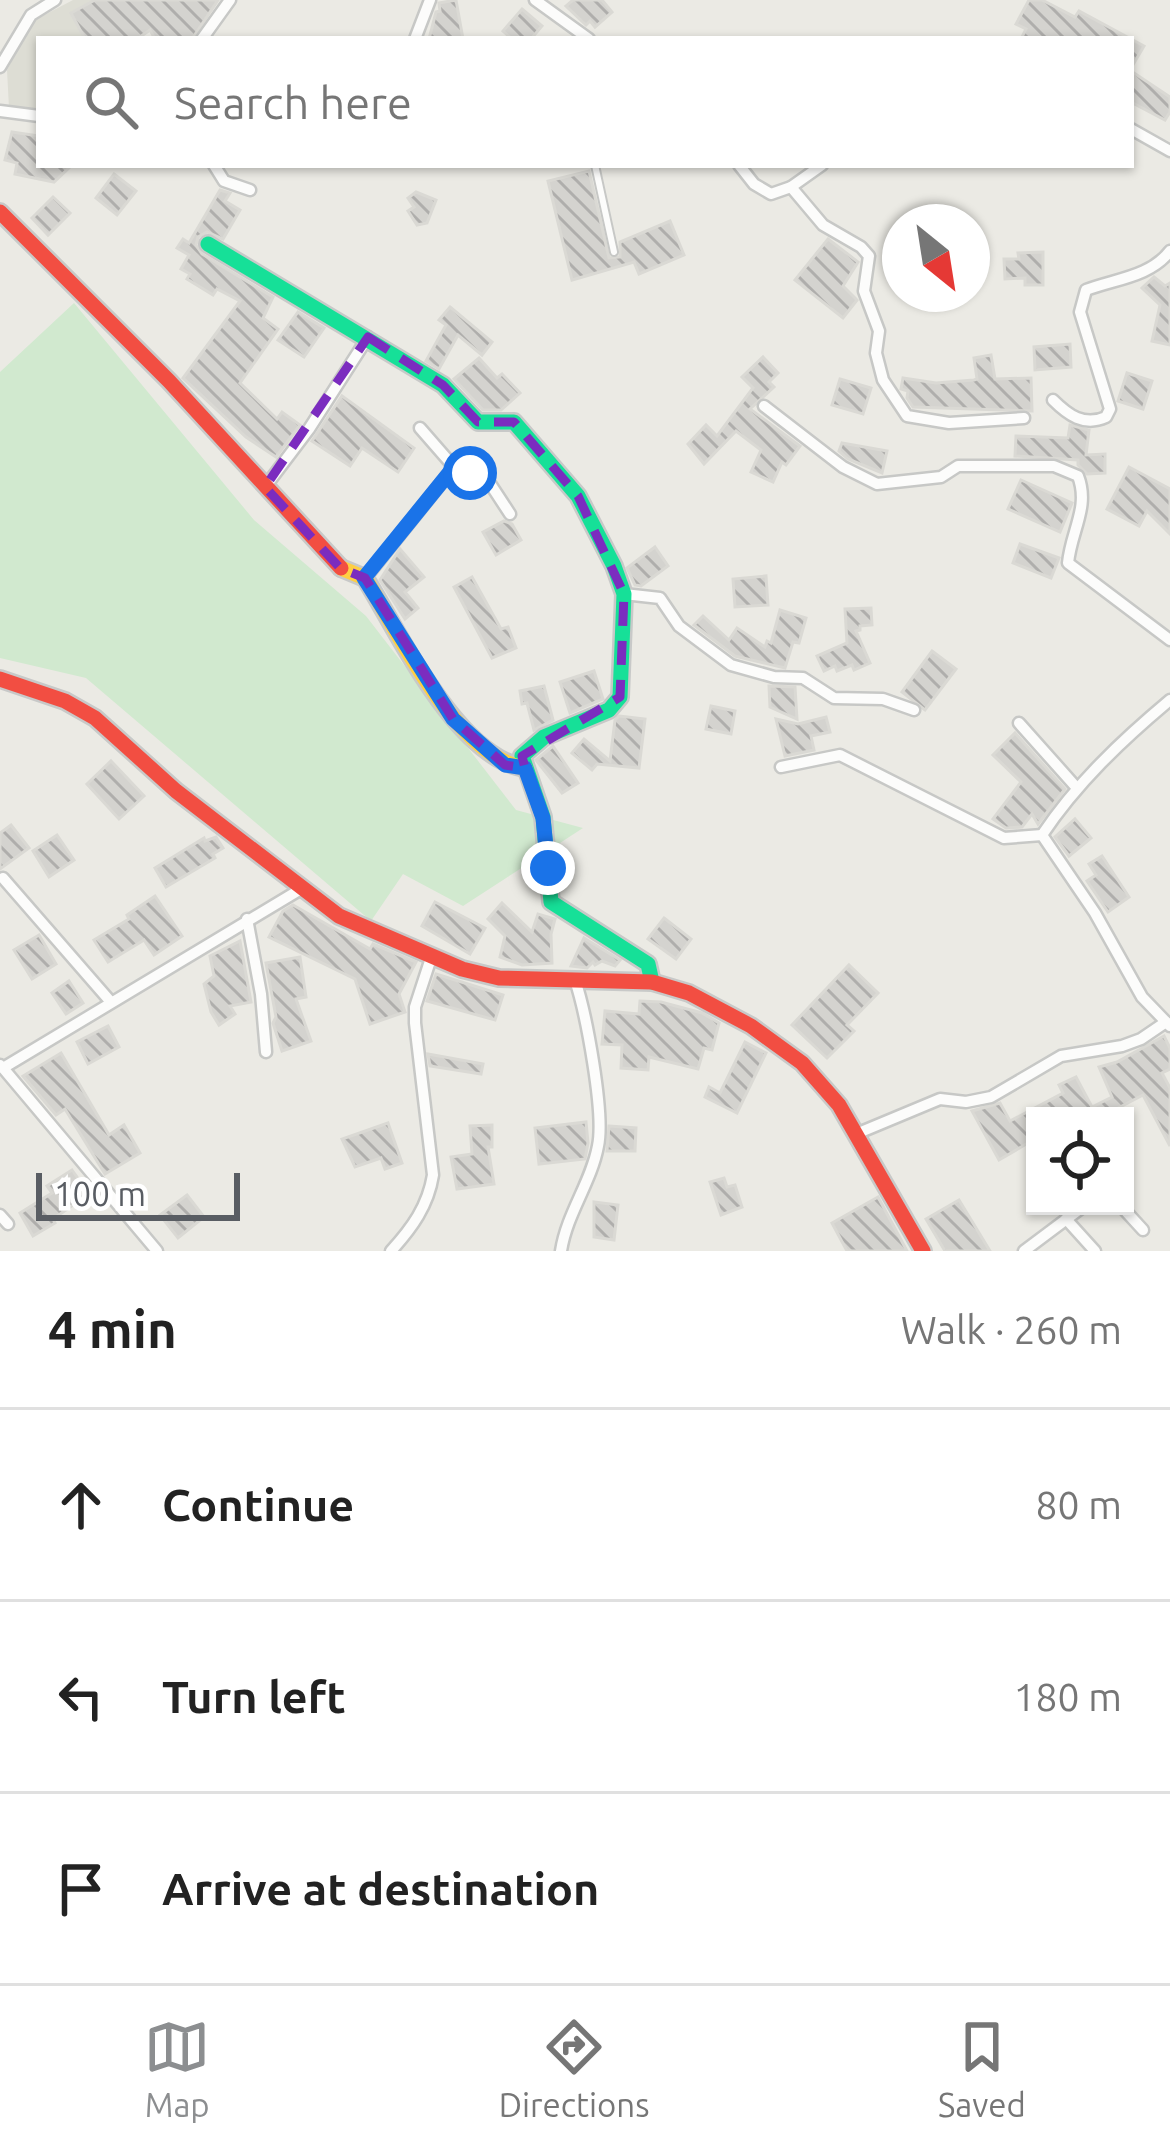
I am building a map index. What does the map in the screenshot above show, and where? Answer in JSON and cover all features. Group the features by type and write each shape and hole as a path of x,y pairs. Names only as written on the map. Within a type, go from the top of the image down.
{"street":[{"path":"0,67 31,15 55,0"},
{"path":"204,36 230,0"},
{"path":"416,36 430,0"},
{"path":"535,0 573,34"},
{"path":"0,111 36,116"},
{"path":"1134,131 1170,151"},
{"path":"216,168 224,181 250,190"},
{"path":"742,168 754,184 771,194 791,188 817,168"},
{"path":"791,188 823,224 869,256 863,291 879,332 876,353 883,380 907,416 949,423 1024,418"},
{"path":"0,212 140,351 340,568 364,578 453,719 505,765 525,768"},
{"path":"208,244 443,385 478,422 514,422 578,496 624,595 620,697 609,710 544,737 521,756 543,818 551,902 648,964 652,982"},
{"path":"1053,400 1071,417 1096,422 1106,417 1110,409 1080,312 1086,290 1135,276 1163,260 1170,250"},
{"path":"266,487 368,337"},
{"path":"764,406 843,467 877,484 941,477 958,466 1054,466 1078,476 1083,504 1068,562 1170,640"},
{"path":"420,428 454,467 490,485 510,514"},
{"path":"364,578 454,467"},
{"path":"624,595 660,598 679,626 731,665 774,677 803,678 834,698 883,699 914,710"},
{"path":"0,679 65,700 95,718 176,791 301,889 339,916 431,958 499,978 652,982 716,1005 802,1063 838,1105 922,1251"},
{"path":"781,767 840,755 1004,838 1042,836 1076,787 1170,700"},
{"path":"1019,723 1076,787"},
{"path":"856,1134 940,1100 991,1097 1061,1055 1122,1046 1168,1024 1142,998 1095,913 1042,836"},
{"path":"4,878 110,1001"},
{"path":"157,1251 2,1066 301,889"},
{"path":"247,920 266,1052"},
{"path":"392,1251 421,1213 430,1196 433,1174 415,1023 431,958"},
{"path":"561,1251 565,1228 588,1181 599,1141 586,1012 575,980"},
{"path":"1024,1251 1072,1215"},
{"path":"1129,1215 1143,1230"},
{"path":"1066,1219 1095,1251"}],"lane":[{"path":"596,168 614,252"}],"highlighted area":[{"path":"368,337 443,385 478,422 514,422 578,496 624,594 620,697 522,756 525,768 505,765 453,719 365,578 340,568 265,487"}],"shaded area":[{"path":"73,0 107,0 130,36 36,36 36,111 9,108 7,70 33,21"}],"green space":[{"path":"74,303 254,520 366,616 516,810 583,828 463,906 403,874 371,921 86,678 0,658 0,372"}],"building":[{"path":"95,0 218,0 194,36 153,36 150,30 141,36 83,36 71,13"},
{"path":"456,0 462,36 430,36 439,3"},
{"path":"573,0 602,0 612,12 595,27 590,21 586,25 566,6"},
{"path":"1029,0 1042,0 1075,17 1079,11 1125,36 1022,36 1026,29 1016,24"},
{"path":"522,9 542,26 534,36 509,36 503,31"},
{"path":"1134,41 1144,46 1134,63"},
{"path":"1134,73 1170,97 1165,120 1134,104"},
{"path":"12,132 36,136 36,168 69,168 54,182 15,174 17,163 5,160"},
{"path":"589,171 609,258 620,257 620,242 670,221 684,255 639,274 634,262 572,280 548,181"},
{"path":"114,174 136,191 117,215 96,198"},
{"path":"220,190 230,193 225,201 240,210 223,239 207,232 198,237 196,245 202,254 273,297 263,318 278,329 240,383 277,419 282,412 300,425 276,457 246,437 183,378 240,301 217,289 213,295 187,279 190,274 181,269 189,255 177,248 183,239 189,243"},
{"path":"416,192 436,200 427,223 417,225 408,211 414,207 408,198"},
{"path":"53,197 70,213 48,235 32,218"},
{"path":"828,239 858,262 843,286 857,300 843,318 795,280"},
{"path":"1043,252 1043,285 1025,285 1025,278 1005,279 1004,259"},
{"path":"1154,277 1165,286 1170,283 1170,345 1152,341 1160,305 1142,288"},
{"path":"450,307 492,342 482,355 458,335 439,369 426,361 446,325 439,320"},
{"path":"298,312 324,328 304,357 278,340"},
{"path":"1070,344 1071,367 1035,370 1034,347"},
{"path":"991,355 995,379 1031,378 1032,411 913,407 908,391 901,389 903,378 936,383 977,379 974,358"},
{"path":"763,357 778,373 769,382 774,387 750,409 800,446 786,465 782,462 773,482 751,472 761,450 736,431 704,464 688,444 706,425 717,436 753,388 742,377"},
{"path":"479,358 520,393 501,410 483,410 454,379"},
{"path":"1127,373 1152,381 1143,409 1118,401"},
{"path":"840,379 871,388 863,414 832,405"},
{"path":"342,396 414,448 398,472 362,448 350,466 312,441"},
{"path":"1070,425 1089,430 1086,455 1105,454 1105,473 1087,474 1078,460 1015,456 1016,436 1068,438"},
{"path":"842,443 887,451 882,473 848,459 839,451"},
{"path":"1129,467 1170,489 1170,534 1147,511 1139,526 1107,509"},
{"path":"1021,480 1072,503 1060,532 1008,509"},
{"path":"504,521 512,524 521,540 496,555 483,532"},
{"path":"1020,544 1059,558 1051,578 1013,563"},
{"path":"655,547 668,566 641,586 635,585 627,568"},
{"path":"400,549 424,577 405,592 418,608 405,619 380,580"},
{"path":"766,576 768,605 735,607 733,579"},
{"path":"472,577 501,629 508,627 516,648 492,658 454,587"},
{"path":"871,608 872,625 856,631 870,663 854,670 852,665 824,671 817,656 847,643 845,609"},
{"path":"780,610 806,618 785,668 735,656 694,625 703,616 729,640 737,628 765,647 767,641 771,643"},
{"path":"932,651 956,669 925,710 902,692"},
{"path":"594,671 603,699 570,713 560,682"},
{"path":"544,686 553,720 534,730 520,691"},
{"path":"769,686 795,687 797,719 770,707"},
{"path":"711,706 735,711 731,734 706,729"},
{"path":"619,716 645,719 639,768 597,764 592,770 572,753 584,739 610,761"},
{"path":"826,717 830,732 811,736 814,750 785,756 776,719 798,724"},
{"path":"1015,733 1065,789 1038,824 1032,814 1022,827 1006,828 993,819 1021,782 993,755"},
{"path":"553,746 578,783 562,793 536,760"},
{"path":"111,761 144,796 119,819 87,784"},
{"path":"1075,819 1091,838 1069,856 1055,837"},
{"path":"11,825 29,848 0,869 0,833"},
{"path":"57,835 74,860 49,877 33,851"},
{"path":"216,837 223,848 213,854 215,858 166,887 155,868 204,838"},
{"path":"1102,856 1129,897 1108,912 1087,881 1096,875 1089,864"},
{"path":"155,896 182,936 154,955 144,940 108,962 94,940"},
{"path":"435,902 485,928 470,954 422,926"},
{"path":"502,903 532,932 538,914 555,919 552,963 522,965 500,957 505,936 488,919"},
{"path":"293,905 370,949 373,944 416,962 399,994 405,1012 370,1024 355,979 269,937 283,911"},
{"path":"664,918 691,939 676,959 648,939"},
{"path":"39,935 56,964 32,979 14,950"},
{"path":"584,938 620,960 615,966 602,961 587,968 571,966"},
{"path":"240,941 251,1002 230,1006 235,1014 219,1025 204,984 214,976 210,956"},
{"path":"300,957 306,997 296,999 311,1041 282,1051 273,1023 276,1017 266,963"},
{"path":"849,965 878,993 847,1025 854,1031 827,1058 792,1025"},
{"path":"436,974 503,995 495,1020 427,1001"},
{"path":"69,981 83,1003 66,1014 52,993"},
{"path":"640,1001 702,1013 719,1023 712,1050 704,1048 698,1069 649,1057 648,1070 621,1068 622,1045 602,1044 605,1011 639,1014"},
{"path":"108,1026 119,1047 88,1064 77,1042"},
{"path":"1164,1036 1170,1048 1170,1069 1162,1073 1170,1088 1170,1146 1143,1095 1120,1107 1092,1107 1112,1097 1099,1067"},
{"path":"745,1042 766,1053 737,1113 705,1097 709,1087 720,1093"},
{"path":"61,1053 109,1135 124,1125 140,1153 105,1174 65,1109 56,1115 23,1076"},
{"path":"428,1054 483,1064 481,1074 430,1066"},
{"path":"1076,1077 1092,1107 1036,1107 1063,1093 1059,1085"},
{"path":"1000,1103 1010,1121 1026,1113 1026,1144 999,1160 972,1111"},
{"path":"586,1122 585,1159 539,1164 535,1128"},
{"path":"388,1123 402,1163 385,1169 381,1158 355,1167 342,1139"},
{"path":"492,1125 492,1147 488,1147 494,1184 457,1189 451,1157 472,1154 470,1126"},
{"path":"609,1126 636,1128 635,1151 607,1151"},
{"path":"72,1170 89,1194 33,1236 20,1213 52,1193 47,1186"},
{"path":"724,1178 727,1187 735,1185 742,1207 721,1215 710,1182"},
{"path":"187,1195 204,1217 178,1238 160,1215"},
{"path":"878,1197 907,1251 847,1251 832,1223"},
{"path":"959,1200 990,1251 945,1251 926,1219"},
{"path":"594,1202 618,1205 614,1240 594,1237"}],"traffic: fast":[{"path":"208,244 443,385 478,422 514,422 578,496 624,594 620,697 609,710 544,737 522,756 543,817 551,902 648,964 652,982"}],"traffic: slow":[{"path":"341,568 365,578 453,718 500,759 525,768"}],"traffic: jam":[{"path":"0,212 169,381 341,568"},
{"path":"0,679 65,701 95,718 176,791 339,916 462,969 499,978 652,982 689,993 751,1026 802,1063 839,1105 923,1251"}],"route":[{"path":"470,473 454,467 364,578 453,719 505,765 525,768 543,818 548,868"}]}
